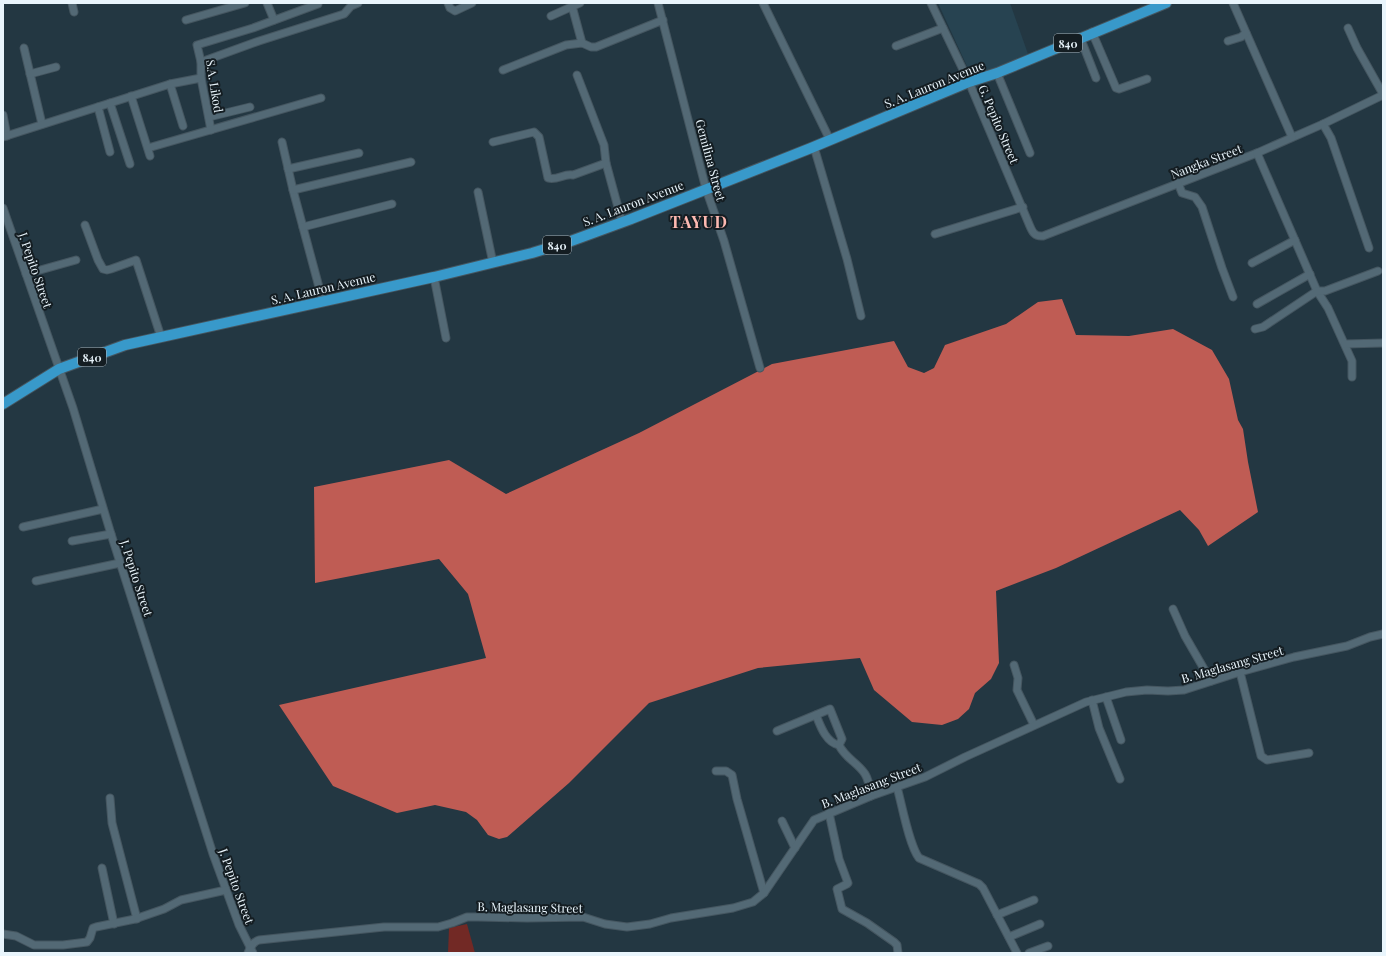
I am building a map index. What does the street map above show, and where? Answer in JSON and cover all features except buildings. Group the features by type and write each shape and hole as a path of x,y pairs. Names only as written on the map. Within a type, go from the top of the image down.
{"highway":[{"name":"S. A. Lauron Avenue","path":"3,404 59,369 125,345 434,277 532,253 571,241 814,147 969,82 997,73 1092,32 1166,3"}],"street":[{"path":"72,3 74,12"},
{"path":"186,20 245,3"},
{"path":"267,3 274,20 318,4"},
{"path":"448,3 450,8 455,11 472,3"},
{"path":"551,16 580,3"},
{"name":"Gemilina Street","path":"658,3 706,189 724,241 760,368"},
{"path":"764,3 830,140"},
{"name":"G. Pepito Street","path":"931,3 969,82 1034,234"},
{"path":"1233,3 1292,138"},
{"path":"202,62 259,41 344,14 353,4"},
{"path":"572,6 582,43"},
{"name":"S.A. Likod","path":"211,130 201,78 202,62 197,45 274,20"},
{"path":"503,70 566,45 582,43 591,47 596,47 663,20"},
{"path":"896,46 944,28"},
{"path":"1348,28 1357,48 1383,94"},
{"path":"1092,32 1116,88 1119,89 1147,79"},
{"path":"1228,41 1241,37 1246,33"},
{"path":"1080,38 1096,78"},
{"path":"24,48 42,124"},
{"path":"30,74 56,67"},
{"path":"997,73 1030,153"},
{"path":"577,76 604,145 606,163 622,222"},
{"path":"3,115 5,136 170,84 201,78"},
{"path":"170,84 183,126"},
{"name":"Nangka Street","path":"1034,234 1043,236 1258,153 1323,124 1383,94"},
{"path":"131,96 149,152 211,130 321,98"},
{"path":"110,103 130,164"},
{"path":"98,107 110,152"},
{"path":"209,117 250,107"},
{"path":"1323,124 1331,138 1368,248"},
{"path":"493,142 534,132 539,137 548,178 550,179 570,174 573,175 606,163"},
{"path":"282,142 293,190 323,302"},
{"path":"814,147 847,259 861,316"},
{"path":"288,169 359,153"},
{"path":"1258,153 1317,291 1328,308 1345,344 1352,361 1352,377"},
{"path":"293,190 411,162"},
{"path":"1178,183 1182,193 1195,197 1202,207 1233,297"},
{"path":"478,192 493,263"},
{"path":"303,227 392,204"},
{"path":"935,234 1023,207"},
{"name":"J. Pepito Street","path":"3,208 73,408 120,563 226,890 250,951"},
{"path":"85,225 98,260 103,269 111,269 136,260 161,337"},
{"path":"1252,263 1295,240"},
{"path":"26,274 76,260"},
{"path":"1255,329 1263,327 1317,291 1325,291 1378,271"},
{"path":"1257,304 1310,274"},
{"path":"434,277 446,338"},
{"path":"1345,344 1383,343"},
{"path":"23,527 103,509"},
{"path":"72,541 111,534"},
{"path":"36,581 120,563"},
{"path":"1173,608 1185,636 1211,681"},
{"name":"B. Maglasang Street","path":"250,951 255,941 260,940 384,927 438,927 467,917 583,917 605,924 627,927 733,908 754,902 764,893 814,820 829,812 925,777 965,757 1086,702 1126,692 1184,690 1240,672 1294,657 1347,646 1370,637 1383,634"},
{"path":"1014,665 1018,678 1017,690 1034,725"},
{"path":"1240,672 1261,756 1266,760 1309,753"},
{"path":"1106,697 1121,740"},
{"path":"1092,700 1099,728 1120,779"},
{"path":"777,731 830,709 842,739 839,745"},
{"path":"816,715 825,734 833,743 839,745 843,753 865,774 871,796"},
{"path":"716,771 726,771 732,775 737,799 764,893"},
{"path":"897,787 912,844 917,856 979,884 983,888 1017,953"},
{"path":"110,798 112,823 137,919"},
{"path":"829,812 839,859 848,883 837,889 842,909 867,923 897,944 898,953"},
{"path":"782,822 795,848"},
{"path":"102,868 114,924"},
{"path":"3,934 16,936 34,945 63,945 87,942 93,928 137,919 164,910 181,900 226,890"},
{"path":"997,915 1034,900"},
{"path":"1009,937 1040,924"},
{"path":"63,945 63,953"},
{"path":"1029,953 1048,946"}],"shaded area":[{"path":"938,3 1010,3 1028,54 972,77"},
{"path":"1062,299 1076,335 1129,336 1173,329 1212,350 1229,379 1238,420 1243,429 1258,512 1208,546 1199,530 1180,510 1056,568 996,591 999,663 991,679 975,693 969,709 958,719 942,725 912,722 874,690 860,658 758,668 649,703 569,783 507,837 499,839 488,835 477,820 466,812 435,805 397,813 333,786 279,705 486,658 468,594 439,559 315,583 314,487 449,460 506,494 639,433 772,364 894,341 908,367 924,373 934,368 945,345 1006,324 1038,302"},
{"path":"467,924 475,953 448,953 449,928"}],"district":[{"name":"TAYUD","path":"699,221"}]}
